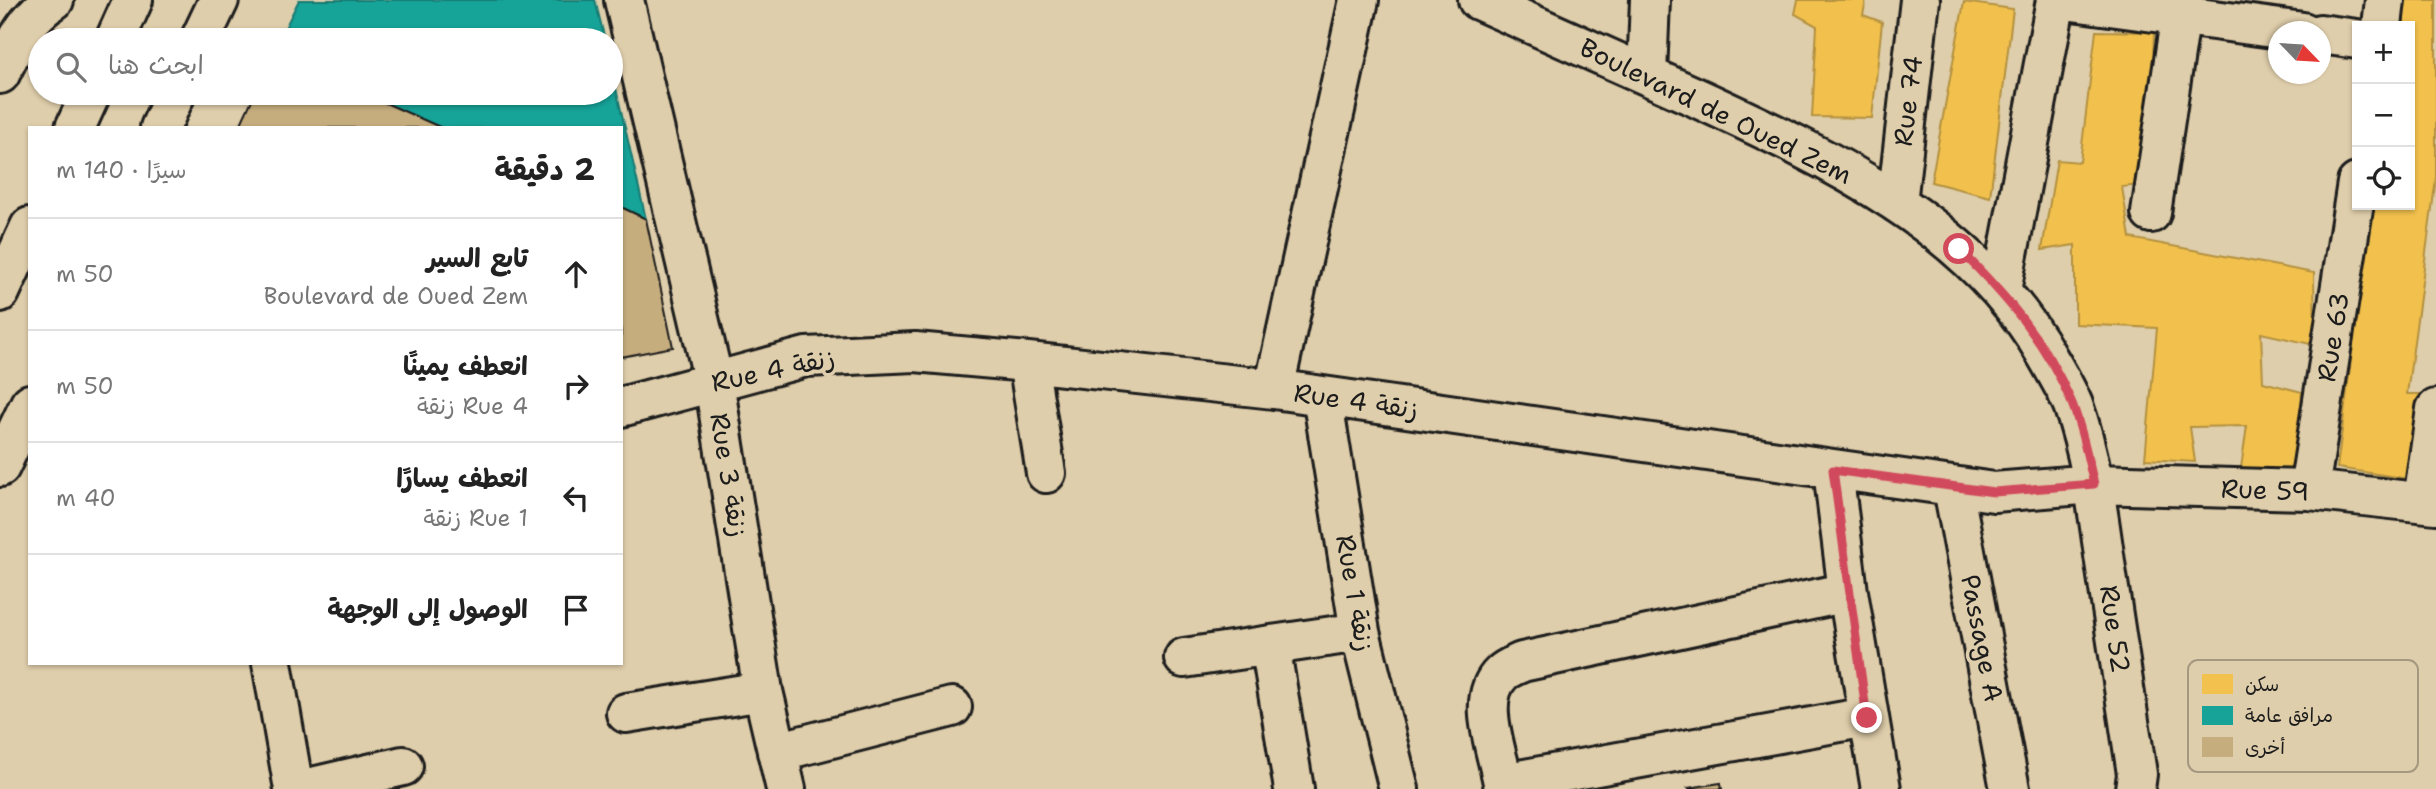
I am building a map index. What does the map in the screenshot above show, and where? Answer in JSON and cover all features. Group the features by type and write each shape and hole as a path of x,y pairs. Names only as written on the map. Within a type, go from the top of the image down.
{"street":[{"path":"0,74 22,33 40,9 54,0"},
{"path":"120,28 133,0"},
{"path":"206,28 219,0"},
{"name":"Rue 3 زنقة","path":"624,0 714,382 763,691 786,789"},
{"path":"1275,389 1359,0"},
{"name":"Boulevard de Oued Zem","path":"1478,0 1805,149 1896,203 1959,249 2011,301 2041,345 2067,393 2083,436 2094,484"},
{"path":"1647,75 1650,0"},
{"name":"Rue 74","path":"1896,203 1920,0"},
{"path":"2001,291 2056,0"},
{"path":"2066,0 2182,7 2268,25"},
{"path":"2383,21 2385,0"},
{"path":"2151,213 2182,7"},
{"path":"2331,35 2352,38"},
{"path":"76,126 86,105"},
{"path":"161,126 171,105"},
{"name":"Rue 63","path":"2309,490 2353,210"},
{"path":"0,292 28,231"},
{"name":"Rue 4 زنقة","path":"623,406 806,357 915,352 1275,389 1953,488 1994,492 2094,484"},
{"path":"1028,362 1046,473"},
{"name":"Rue 1 زنقة","path":"1322,396 1360,632 1399,789"},
{"path":"0,467 28,408"},
{"path":"2429,503 2436,409"},
{"path":"1833,470 1848,592 1881,789"},
{"name":"Rue 59","path":"2094,484 2309,490 2429,503"},
{"name":"Rue 52","path":"2094,484 2136,781"},
{"name":"Passage A","path":"1953,488 2010,789"},
{"path":"1848,592 1522,663 1502,673 1491,692 1487,715 1504,786 1867,718"},
{"path":"1185,658 1360,632"},
{"path":"1270,645 1294,789"},
{"path":"272,665 294,789"},
{"path":"626,713 763,691"},
{"path":"777,752 952,707"},
{"path":"304,789 403,765"}],"building: سكن":[{"path":"1798,0 1866,0 1863,15 1882,22 1872,118 1812,117 1817,26 1795,14"},
{"path":"2397,0 2436,0 2436,178 2407,394 2427,394 2416,480 2337,468 2370,210 2415,210 2415,21 2394,21"},
{"path":"1964,2 2013,9 1990,197 1931,182"},
{"path":"2096,31 2154,32 2148,184 2122,187 2130,238 2314,273 2315,345 2261,333 2263,382 2302,392 2295,472 2241,468 2247,426 2190,427 2195,462 2145,459 2157,328 2075,324 2075,245 2042,250 2057,160 2080,162"}],"building: مرافق عامة":[{"path":"299,0 595,0 602,28 285,28"},
{"path":"390,105 620,105 646,219 623,208 623,126 437,126"}],"building: أخرى":[{"path":"250,105 390,105 437,126 240,126"},
{"path":"623,208 646,219 673,347 623,357"},
{"path":"1721,783 1722,789 1688,788"}],"route":[{"path":"1867,718 1833,470 1994,492 2094,484 2083,436 2071,402 2041,345 2011,301 1959,249"}]}
